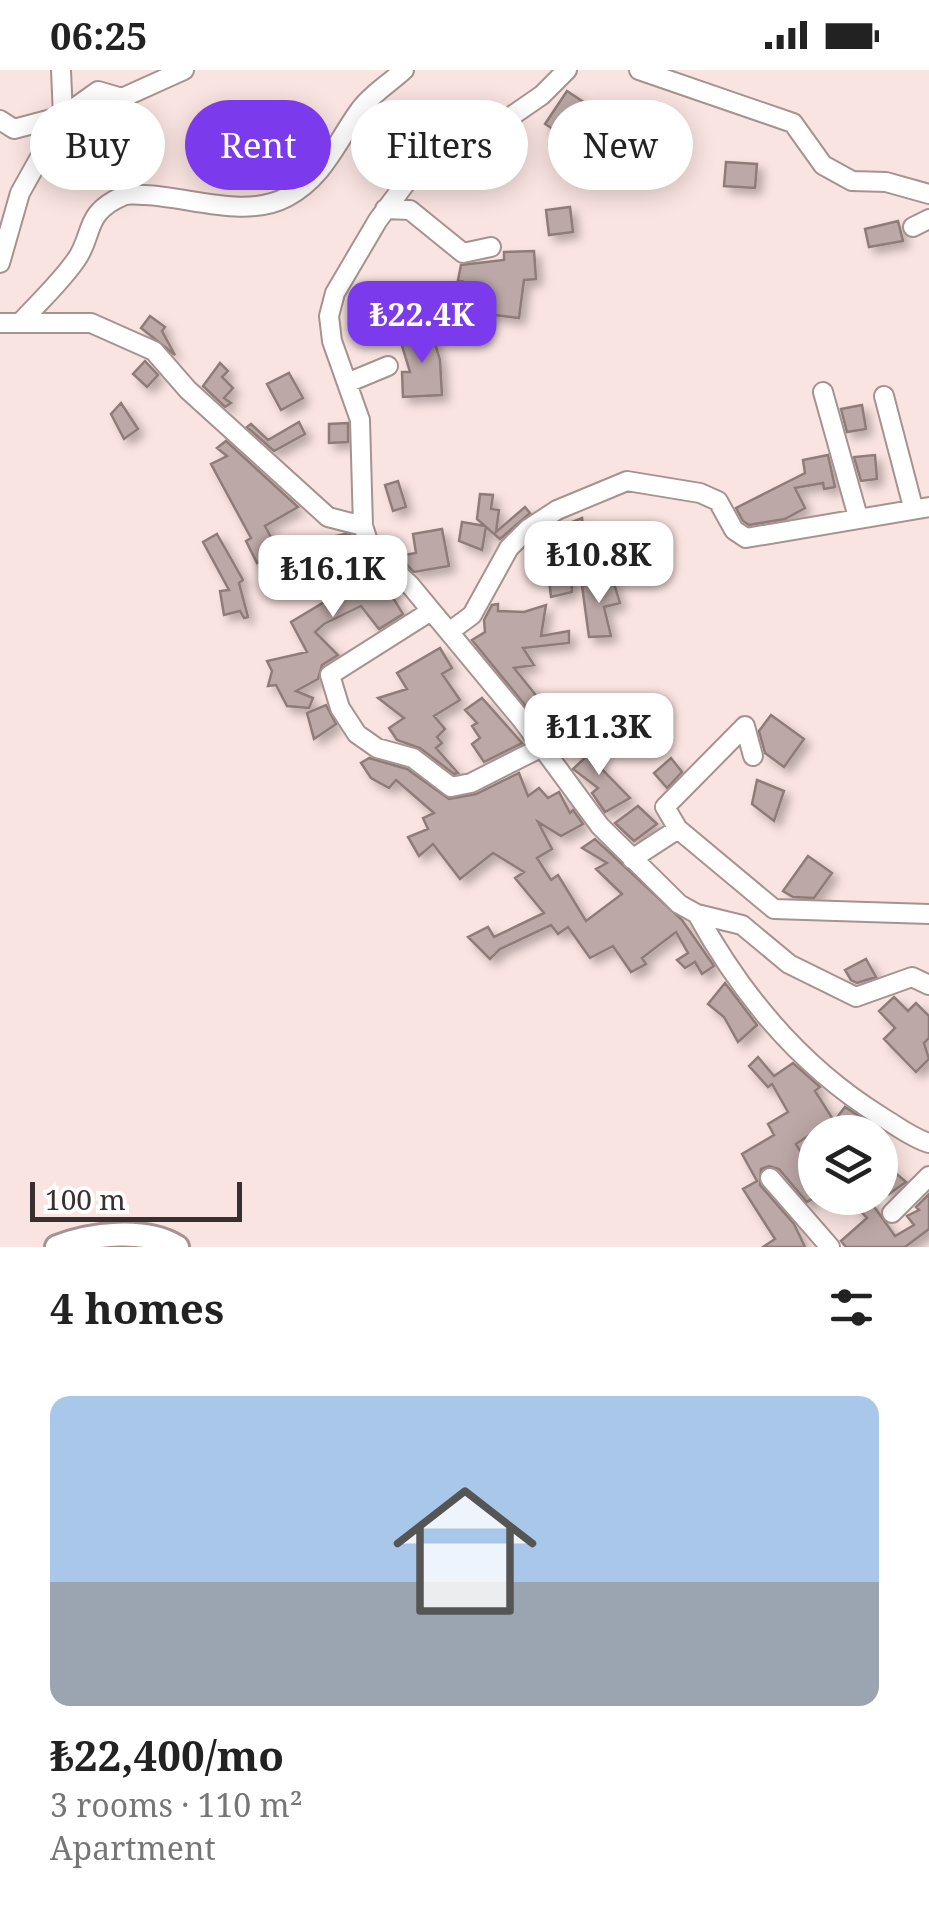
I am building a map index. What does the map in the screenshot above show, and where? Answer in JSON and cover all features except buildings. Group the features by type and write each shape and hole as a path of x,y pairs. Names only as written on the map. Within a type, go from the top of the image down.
{"street":[{"path":"61,70 62,100"},
{"path":"86,100 98,92 122,98 184,70"},
{"path":"20,323 84,248 86,231 98,212 125,194 186,196 230,208 284,199 308,184 343,141 359,109 404,70"},
{"path":"566,70 542,94 474,142 423,160 385,209 335,293 329,316 360,420 363,526 370,546 449,632 600,826 678,904 696,914 742,925 799,970 856,998 912,976 929,985"},
{"path":"639,70 793,124 824,165 852,181 911,187 929,194"},
{"path":"0,120 14,129 30,125"},
{"path":"0,264 20,194 30,176"},
{"path":"385,209 410,210 463,253 492,247"},
{"path":"0,323 91,322 140,343 328,517 363,526"},
{"path":"347,383 388,366"},
{"path":"822,392 858,517"},
{"path":"449,632 472,615 509,548 528,529 557,510 628,480 718,501 734,530 746,538 921,507 884,396"},
{"path":"430,611 330,675 340,708 357,734 377,748 413,758 451,787 471,784 542,747"},
{"path":"753,756 745,726 665,806 678,830 774,909"},
{"path":"632,859 678,830"},
{"path":"742,925 774,909 929,914"},
{"path":"696,914 724,965 766,1018 814,1067 871,1110 929,1143"},
{"path":"898,1207 929,1176"},
{"path":"770,1178 830,1247"},
{"path":"57,1247 82,1237 128,1236 177,1247"}]}
